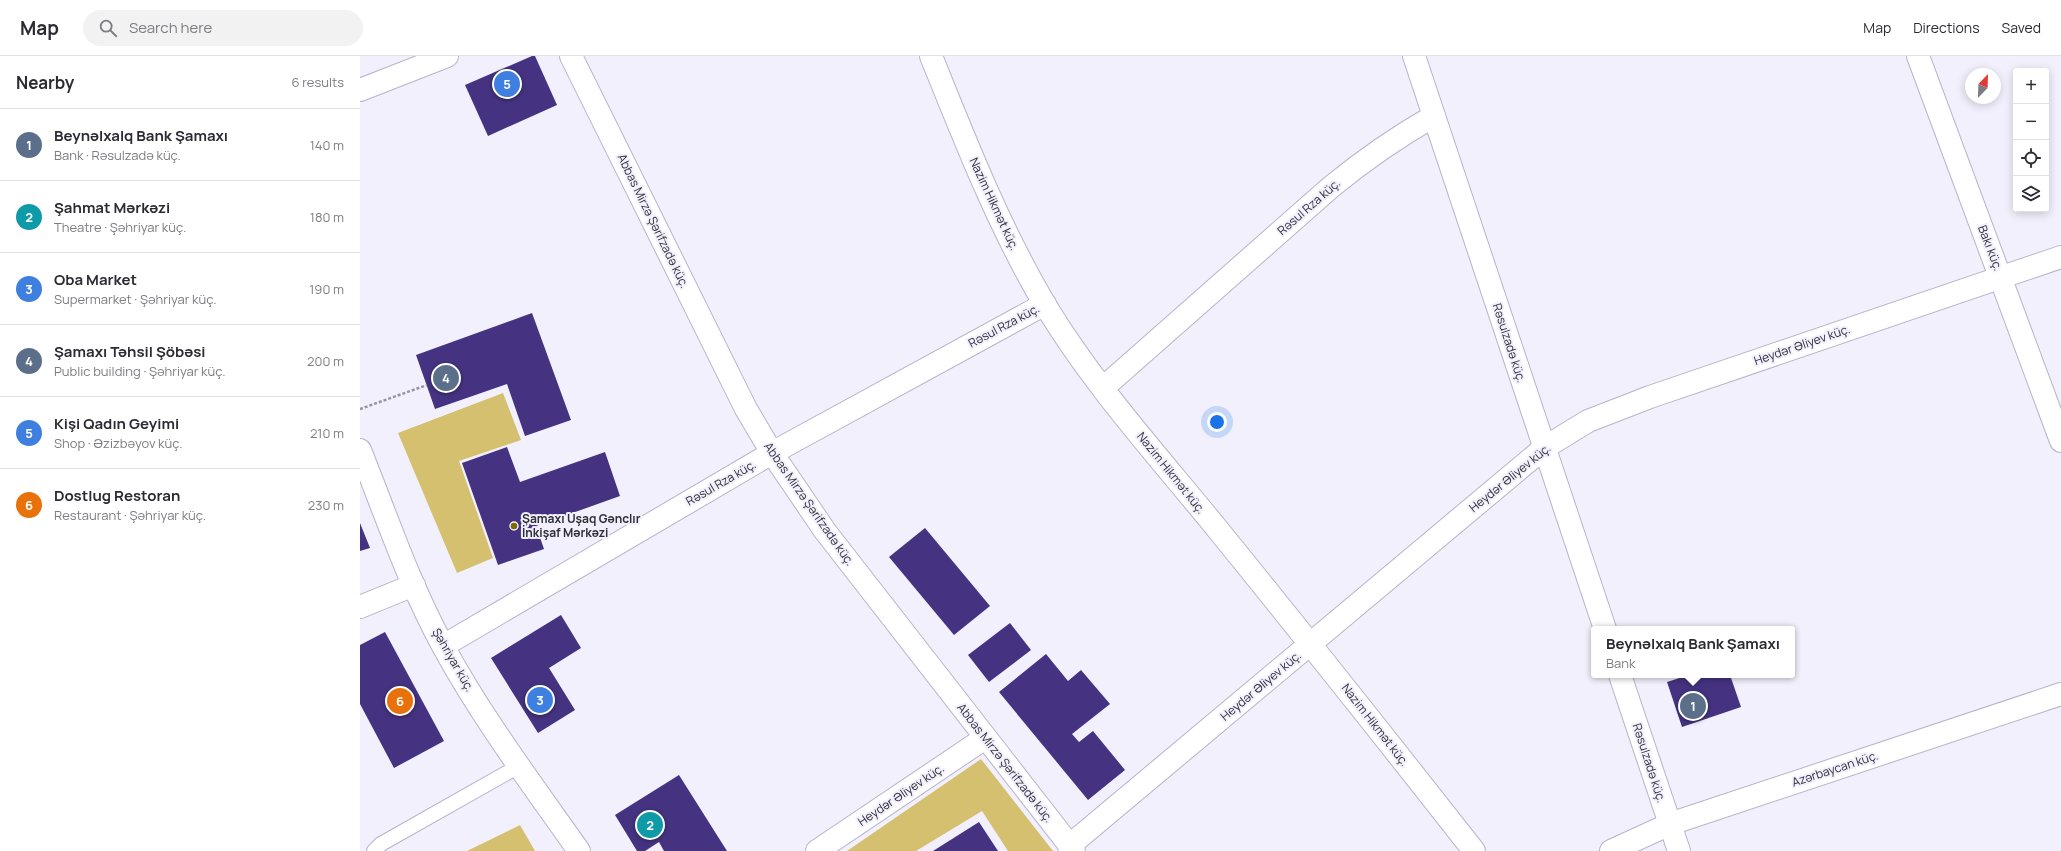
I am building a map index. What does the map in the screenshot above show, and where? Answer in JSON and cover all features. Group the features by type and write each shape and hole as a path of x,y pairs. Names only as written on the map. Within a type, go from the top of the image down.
{"street":[{"path":"360,90 447,56"},
{"name":"Abbas Mirzə Şərifzadə küç.","path":"571,56 746,409 772,453 825,531 1072,848"},
{"name":"Rəsulzadə küç.","path":"1414,56 1604,626"},
{"name":"Bakı küç.","path":"1918,56 2061,441"},
{"name":"Nazim Hikmət küç.","path":"935,58 978,171 1008,239 1045,304 1070,343 1103,388 1311,644 1474,851"},
{"name":"Rəsul Rza küç.","path":"1103,388 1331,187 1399,136 1434,116"},
{"name":"Heydər Əliyev küç.","path":"1072,848 1544,448 1588,422 1617,409 2061,257"},
{"name":"Rəsul Rza küç.","path":"443,646 772,453 1045,304"},
{"name":"Şəhriyar küç.","path":"360,450 414,585 443,646 477,702 519,766 579,851"},
{"path":"360,607 414,585"},
{"name":"Rəsulzadə küç.","path":"1621,678 1679,851"},
{"name":"Azərbaycan küç.","path":"1611,851 1670,824 2061,694"},
{"name":"Heydər Əliyev küç.","path":"817,851 985,738"}],"lane":[{"path":"374,851 381,844 519,766"}],"path":[{"path":"360,409 427,385"}],"shaded area":[{"path":"503,393 521,440 459,461 493,558 457,573 398,433"},
{"path":"981,759 1053,851 1008,851 982,811 916,851 847,851"},
{"path":"520,825 535,851 467,851"}],"building":[{"path":"535,56 557,105 488,136 465,85"},
{"path":"532,313 571,420 525,436 507,384 435,409 416,355"},
{"path":"507,447 520,482 605,452 620,496 536,526 544,549 498,565 462,463"},
{"path":"360,523 370,548 360,551"},
{"path":"925,528 990,606 954,635 889,557"},
{"path":"561,615 581,648 549,668 575,710 538,733 491,658"},
{"path":"1010,623 1031,650 989,682 968,655"},
{"path":"385,632 444,741 394,768 360,704 360,645"},
{"path":"1046,654 1068,681 1081,670 1110,704 1072,734 1079,742 1093,731 1125,770 1088,800 999,692"},
{"path":"1680,678 1731,678 1741,707 1682,727 1667,682"},
{"path":"679,775 727,851 664,851 659,842 645,851 637,851 615,815"},
{"path":"979,822 998,851 933,851"}],"place":[{"name":"Kişi Qadın Geyimi","path":"507,84"},
{"name":"Şamaxı Təhsil Şöbəsi","path":"446,378"},
{"name":"Şamaxı Uşaq Gənclır İnkişaf Mərkəzi","path":"514,526"},
{"name":"Oba Market","path":"540,700"},
{"name":"Dostlug Restoran","path":"400,701"},
{"name":"Beynəlxalq Bank Şamaxı","path":"1693,706"},
{"name":"Şahmat Mərkəzi","path":"650,825"}]}
